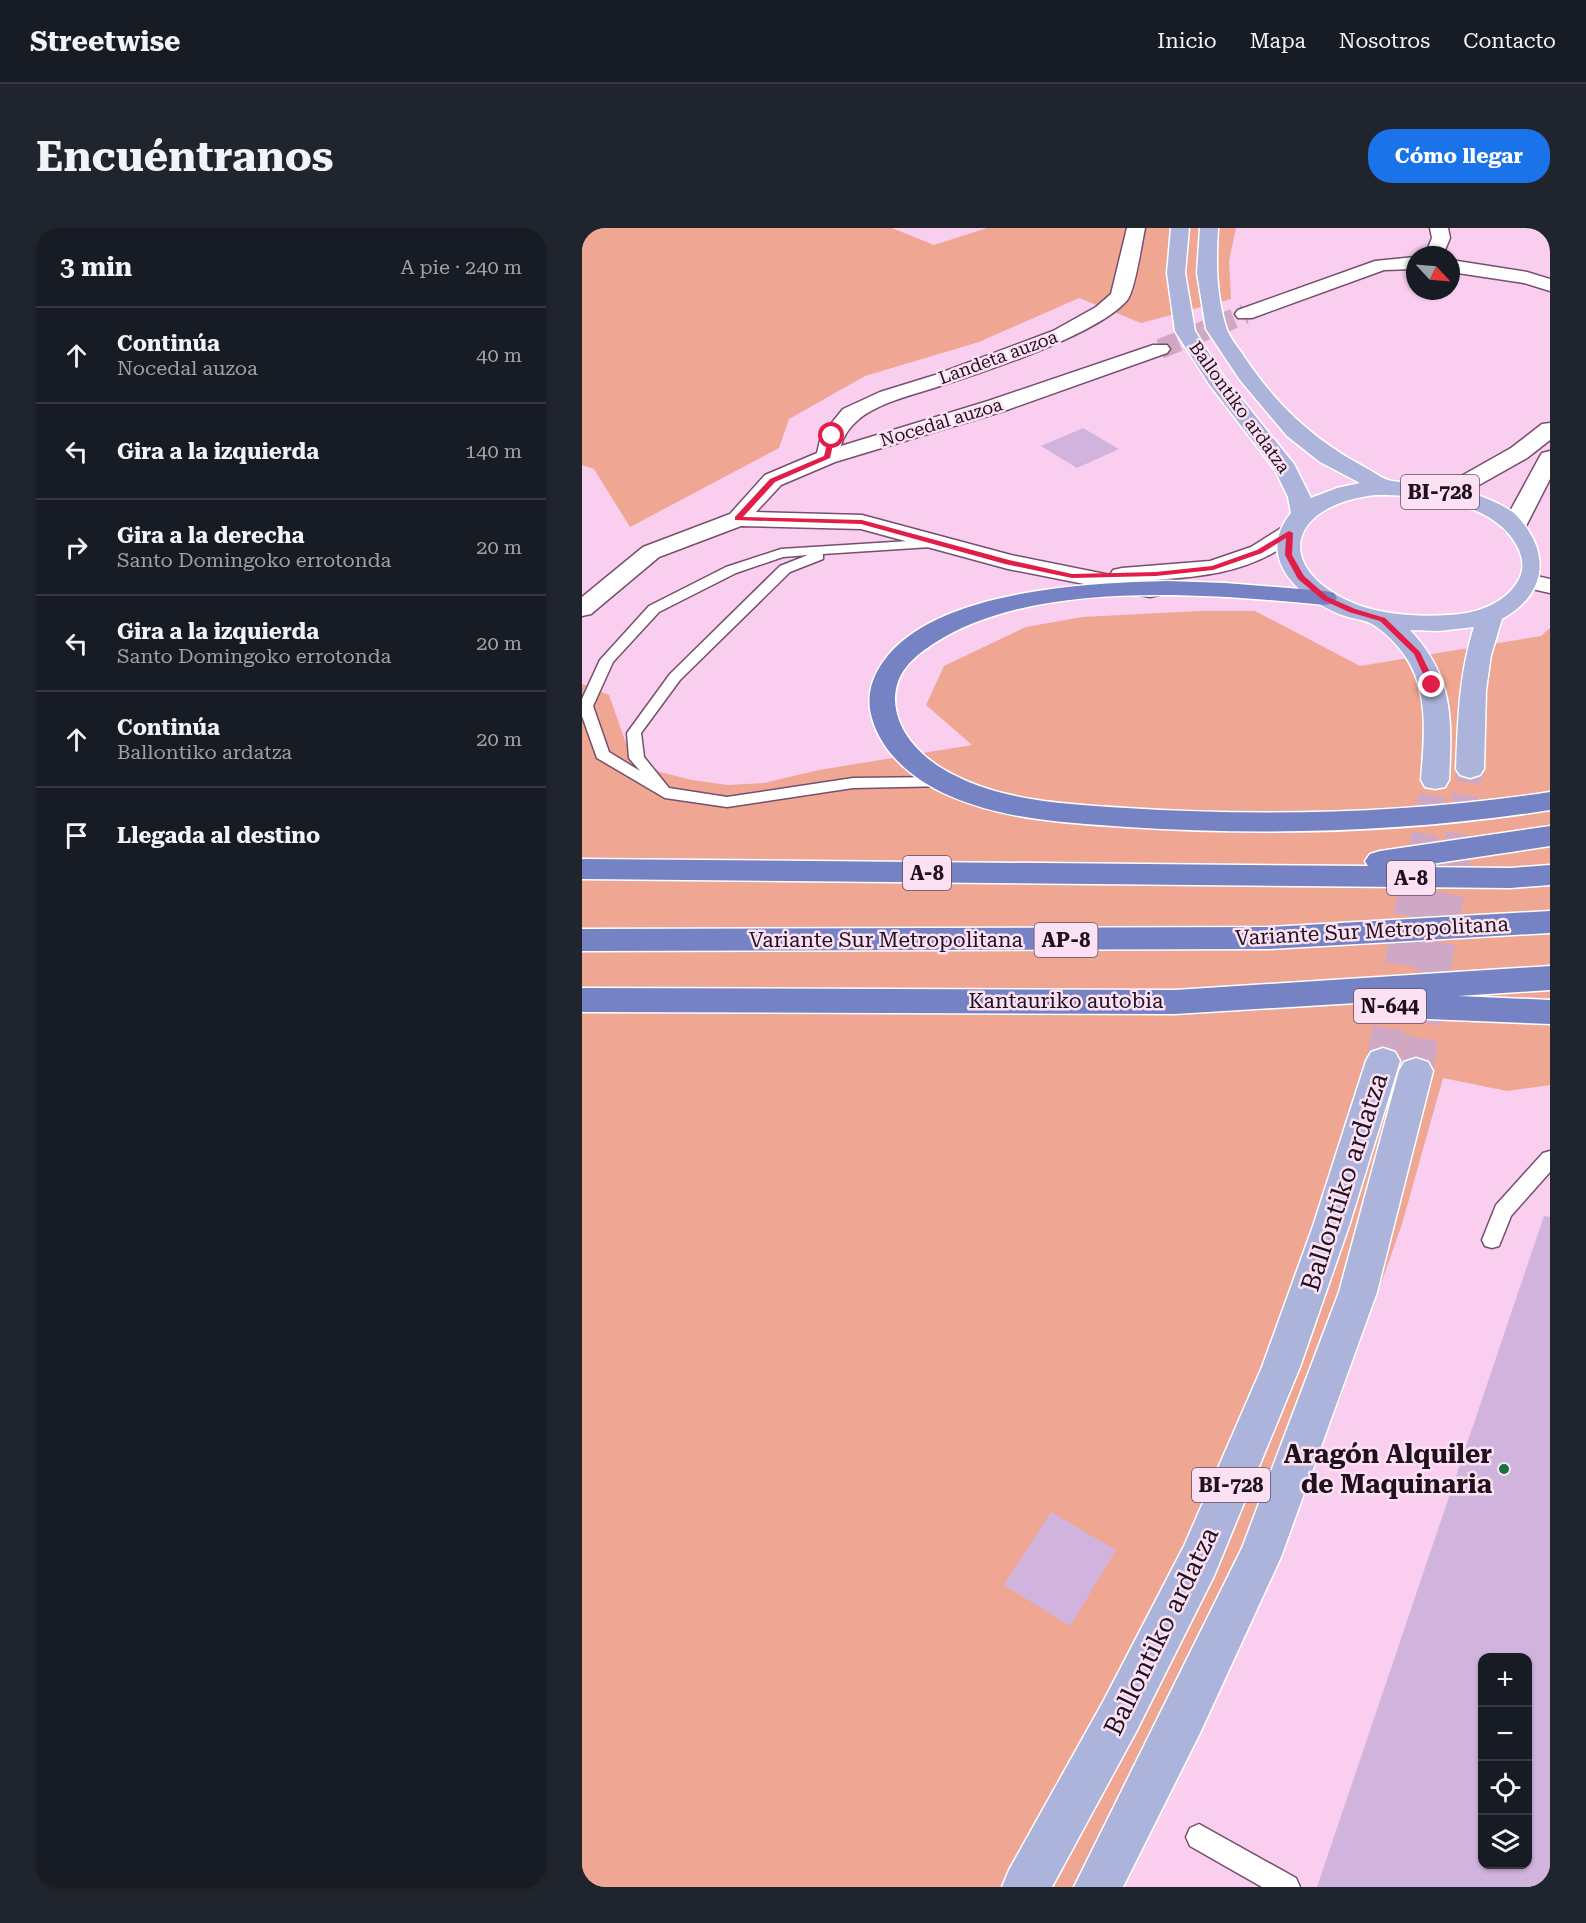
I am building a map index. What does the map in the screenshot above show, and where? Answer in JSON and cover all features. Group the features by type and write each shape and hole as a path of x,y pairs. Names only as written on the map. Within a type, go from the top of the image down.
{"highway":[{"path":"1325,598 1256,591 1150,590 1037,597 999,605 955,619 921,638 896,661 883,683 881,701 888,727 902,748 921,767 944,782 979,796 1018,806 1071,813 1161,820 1254,822 1356,820 1550,801"},
{"path":"1254,822 1439,801 1550,781"},
{"path":"1272,877 1550,836"},
{"name":"A-8","path":"582,869 1272,877 1511,878 1550,875"},
{"name":"Variante Sur Metropolitana","path":"582,940 1269,938 1550,922"},
{"name":"Kantauriko autobia","path":"582,1000 1092,1003 1229,1000 1550,978"},
{"name":"N-644","path":"1229,1000 1550,1012"}],"main road":[{"name":"Ballontiko ardatza","path":"1180,228 1176,273 1185,331 1216,381 1286,469 1299,497 1296,523"},
{"name":"Ballontiko ardatza","path":"1209,228 1206,273 1216,329 1247,376 1295,431 1328,457 1384,487"},
{"name":"BI-728","path":"1384,487 1416,488 1448,493 1496,512 1526,539 1533,553 1541,584 1491,614 1459,622 1431,624 1383,620 1352,611 1325,598 1301,578 1289,555 1296,523 1324,500 1352,491 1384,487"},
{"path":"1470,769 1473,690 1478,655 1491,614"},
{"name":"BI-728","path":"1383,620 1417,653 1432,685 1438,719 1435,780"},
{"name":"Ballontiko ardatza","path":"1026,1887 1120,1716 1203,1550 1281,1367 1332,1226 1399,1066 1358,1292 1260,1557 1184,1717 1098,1887"}],"street":[{"name":"Landeta auzoa","path":"827,457 832,436 851,414 887,396 942,379 1060,335 1103,311 1120,296 1136,228"},
{"path":"1438,246 1441,238 1439,228"},
{"path":"1245,314 1382,265 1406,263"},
{"path":"1460,267 1527,278 1550,285"},
{"name":"Nocedal auzoa","path":"738,519 773,480 827,457 996,406 1160,349"},
{"path":"1448,493 1519,453 1550,429"},
{"path":"1514,526 1550,458"},
{"path":"582,609 651,552 738,519 862,522 1008,562 1150,590"},
{"path":"1072,576 1156,574 1213,568 1259,552 1296,523"}],"lane":[{"path":"941,543 848,547 781,553 731,570 654,609 607,660 586,706 602,755 665,793 727,802 853,783 944,782"},
{"path":"665,793 637,758 634,733 675,677 785,569 848,547"},
{"path":"1492,1240 1503,1211 1550,1159"},
{"path":"1199,1837 1287,1887"}],"shaded area":[{"path":"582,228 892,228 934,245 987,228 1236,228 1229,261 1231,299 1141,323 1079,298 979,342 865,376 789,419 779,448 630,527 594,469 582,465"},
{"path":"1200,611 1255,611 1360,666 1541,636 1550,628 1550,1085 1507,1091 1443,1078 1402,1224 1340,1399 1248,1622 1117,1887 582,1887 582,684 609,695 629,752 660,772 692,780 728,785 764,783 819,770 972,745 926,705 944,666 1026,627 1082,617"}],"building":[{"path":"1083,428 1119,449 1077,468 1041,446"},
{"name":"Aragón Alquiler de Maquinaria","path":"1544,1216 1550,1217 1550,1887 1317,1887"},
{"path":"1051,1512 1116,1550 1070,1626 1004,1585"}],"tunnel":[{"path":"1160,349 1245,314"},
{"path":"1454,859 1470,769"},
{"path":"1420,859 1435,780"},
{"path":"1383,1061 1421,858"},
{"path":"1416,1071 1454,858"}],"place":[{"name":"Aragón Alquiler de Maquinaria","path":"1504,1469"}],"route":[{"path":"832,436 827,457 773,480 738,519 822,519 862,522 1008,562 1072,576 1156,574 1213,568 1259,552 1289,533 1289,555 1301,578 1325,598 1352,611 1383,620 1417,653 1432,685"}]}
